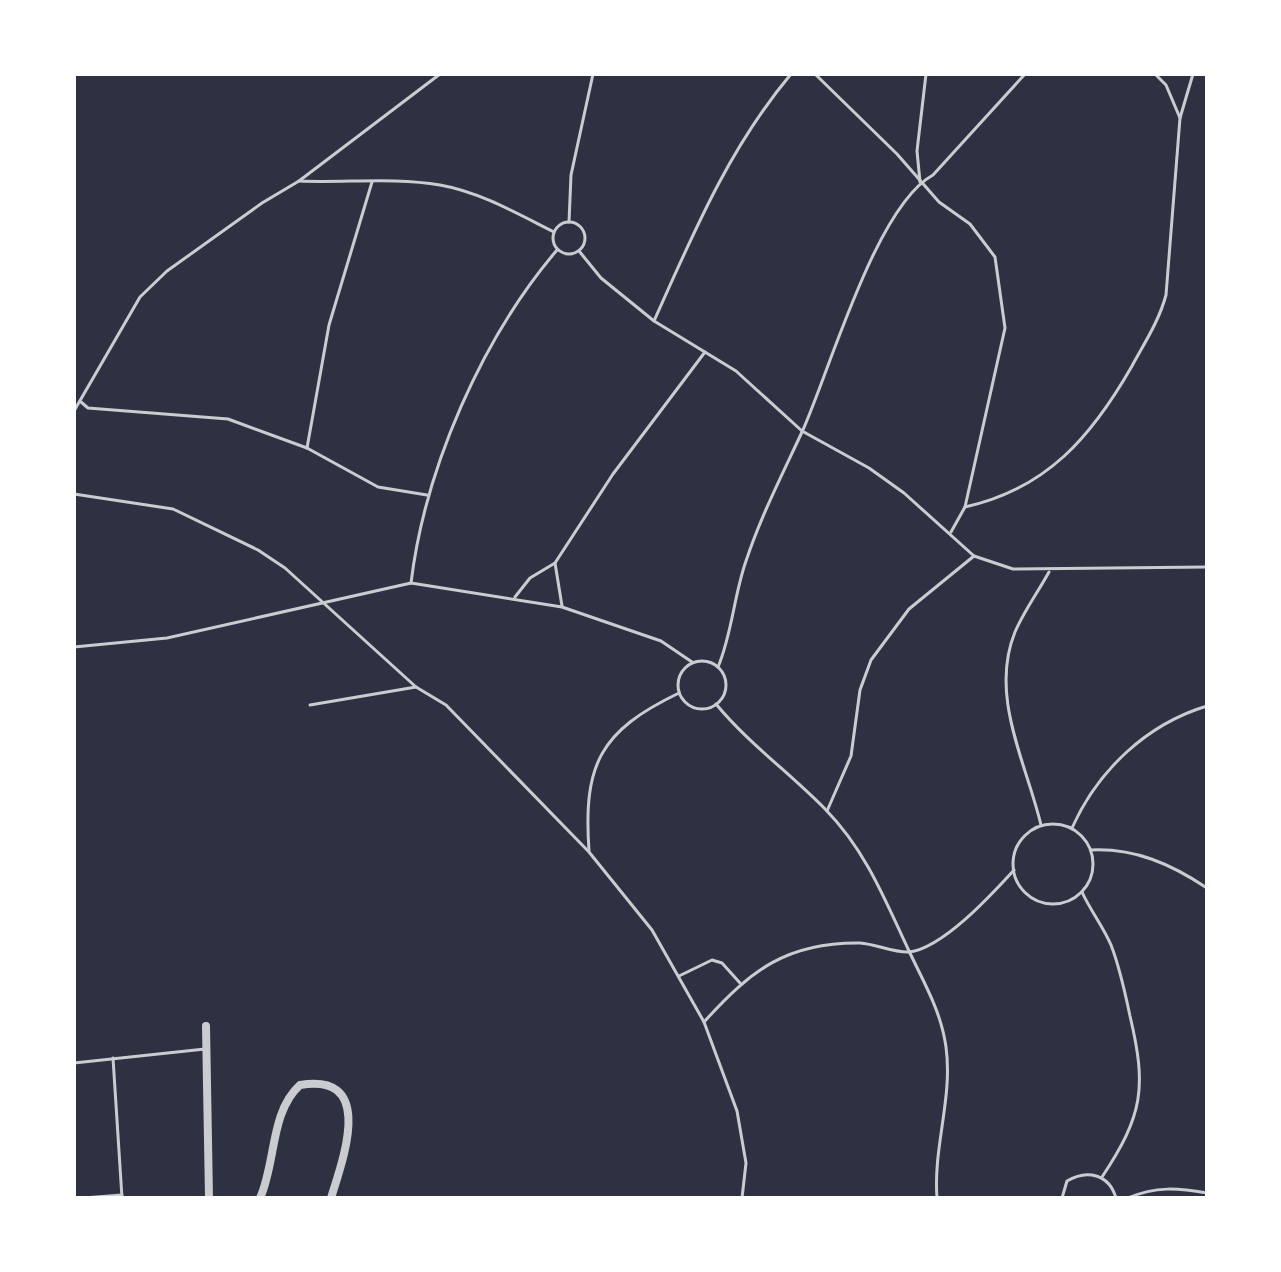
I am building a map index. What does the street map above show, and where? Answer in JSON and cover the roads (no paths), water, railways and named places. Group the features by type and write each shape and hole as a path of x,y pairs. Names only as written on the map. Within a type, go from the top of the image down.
{"street":[{"path":"206,1026 209,1198"},
{"path":"260,1198 269,1178 284,1104 300,1085 322,1083 341,1095 349,1115 347,1150 331,1198"}],"lane":[{"path":"74,411 140,297 190,254 299,181 440,74"},
{"path":"569,222 571,175 593,74"},
{"path":"654,321 701,212 727,165 769,100 791,74"},
{"path":"815,74 897,154 920,182 970,224 995,257 1004,297 1005,328 965,507 951,532"},
{"path":"920,182 917,151 926,74"},
{"path":"716,704 726,686 718,667 750,550 865,273 894,218 920,182 933,175 1025,74"},
{"path":"1155,74 1166,85 1180,118"},
{"path":"965,507 999,500 1069,454 1097,423 1160,318 1166,295 1180,118 1193,74"},
{"path":"299,181 442,186 492,202 554,232"},
{"path":"307,448 329,325 372,182"},
{"path":"411,583 428,495 458,419 497,338 522,296 557,250 554,232 560,224 569,222 579,225 584,233 584,243 579,251"},
{"path":"557,250 564,253 579,251"},
{"path":"579,251 601,278 654,321 736,371 802,431 869,468 951,532 974,556 1013,569 1207,567"},
{"path":"515,597 530,578 555,563 613,474 705,352"},
{"path":"81,402 88,408 228,419 307,448 378,487 428,495"},
{"path":"74,494 173,509 258,550 285,568 416,687 446,705 589,852 652,930 704,1022 737,1111 746,1163 742,1198"},
{"path":"827,811 851,756 860,690 871,660 909,609 974,556"},
{"path":"555,563 562,607"},
{"path":"1041,825 1029,773 1007,711 1005,684 1008,654 1016,629 1050,570"},
{"path":"74,647 167,638 411,583 515,597 562,607 661,641 692,662"},
{"path":"716,704 695,708 679,693 678,681 683,670 692,662 706,661 718,667"},
{"path":"310,705 416,687"},
{"path":"589,852 588,805 594,769 603,752 616,732 643,710 679,693"},
{"path":"716,704 737,729 827,811 878,881 937,1008 946,1046 948,1080 935,1164 937,1198"},
{"path":"1072,829 1086,796 1108,769 1139,742 1172,720 1207,706"},
{"path":"1041,825 1072,829 1091,850 1093,867 1082,892 1059,904 1045,903 1023,890 1014,870 1015,852 1021,840 1041,825"},
{"path":"1091,850 1138,853 1179,869 1207,888"},
{"path":"704,1022 740,983 781,955 825,943 865,943 909,952 948,933 1014,870"},
{"path":"1082,892 1111,946 1121,977 1140,1058 1142,1084 1129,1129 1102,1177"},
{"path":"679,976 712,960 722,963 740,983"},
{"path":"74,1063 207,1049"},
{"path":"83,1198 122,1196 113,1058"},
{"path":"1062,1198 1067,1181 1090,1173 1102,1177 1113,1189 1116,1198"},
{"path":"1128,1198 1171,1187 1207,1193"}]}
